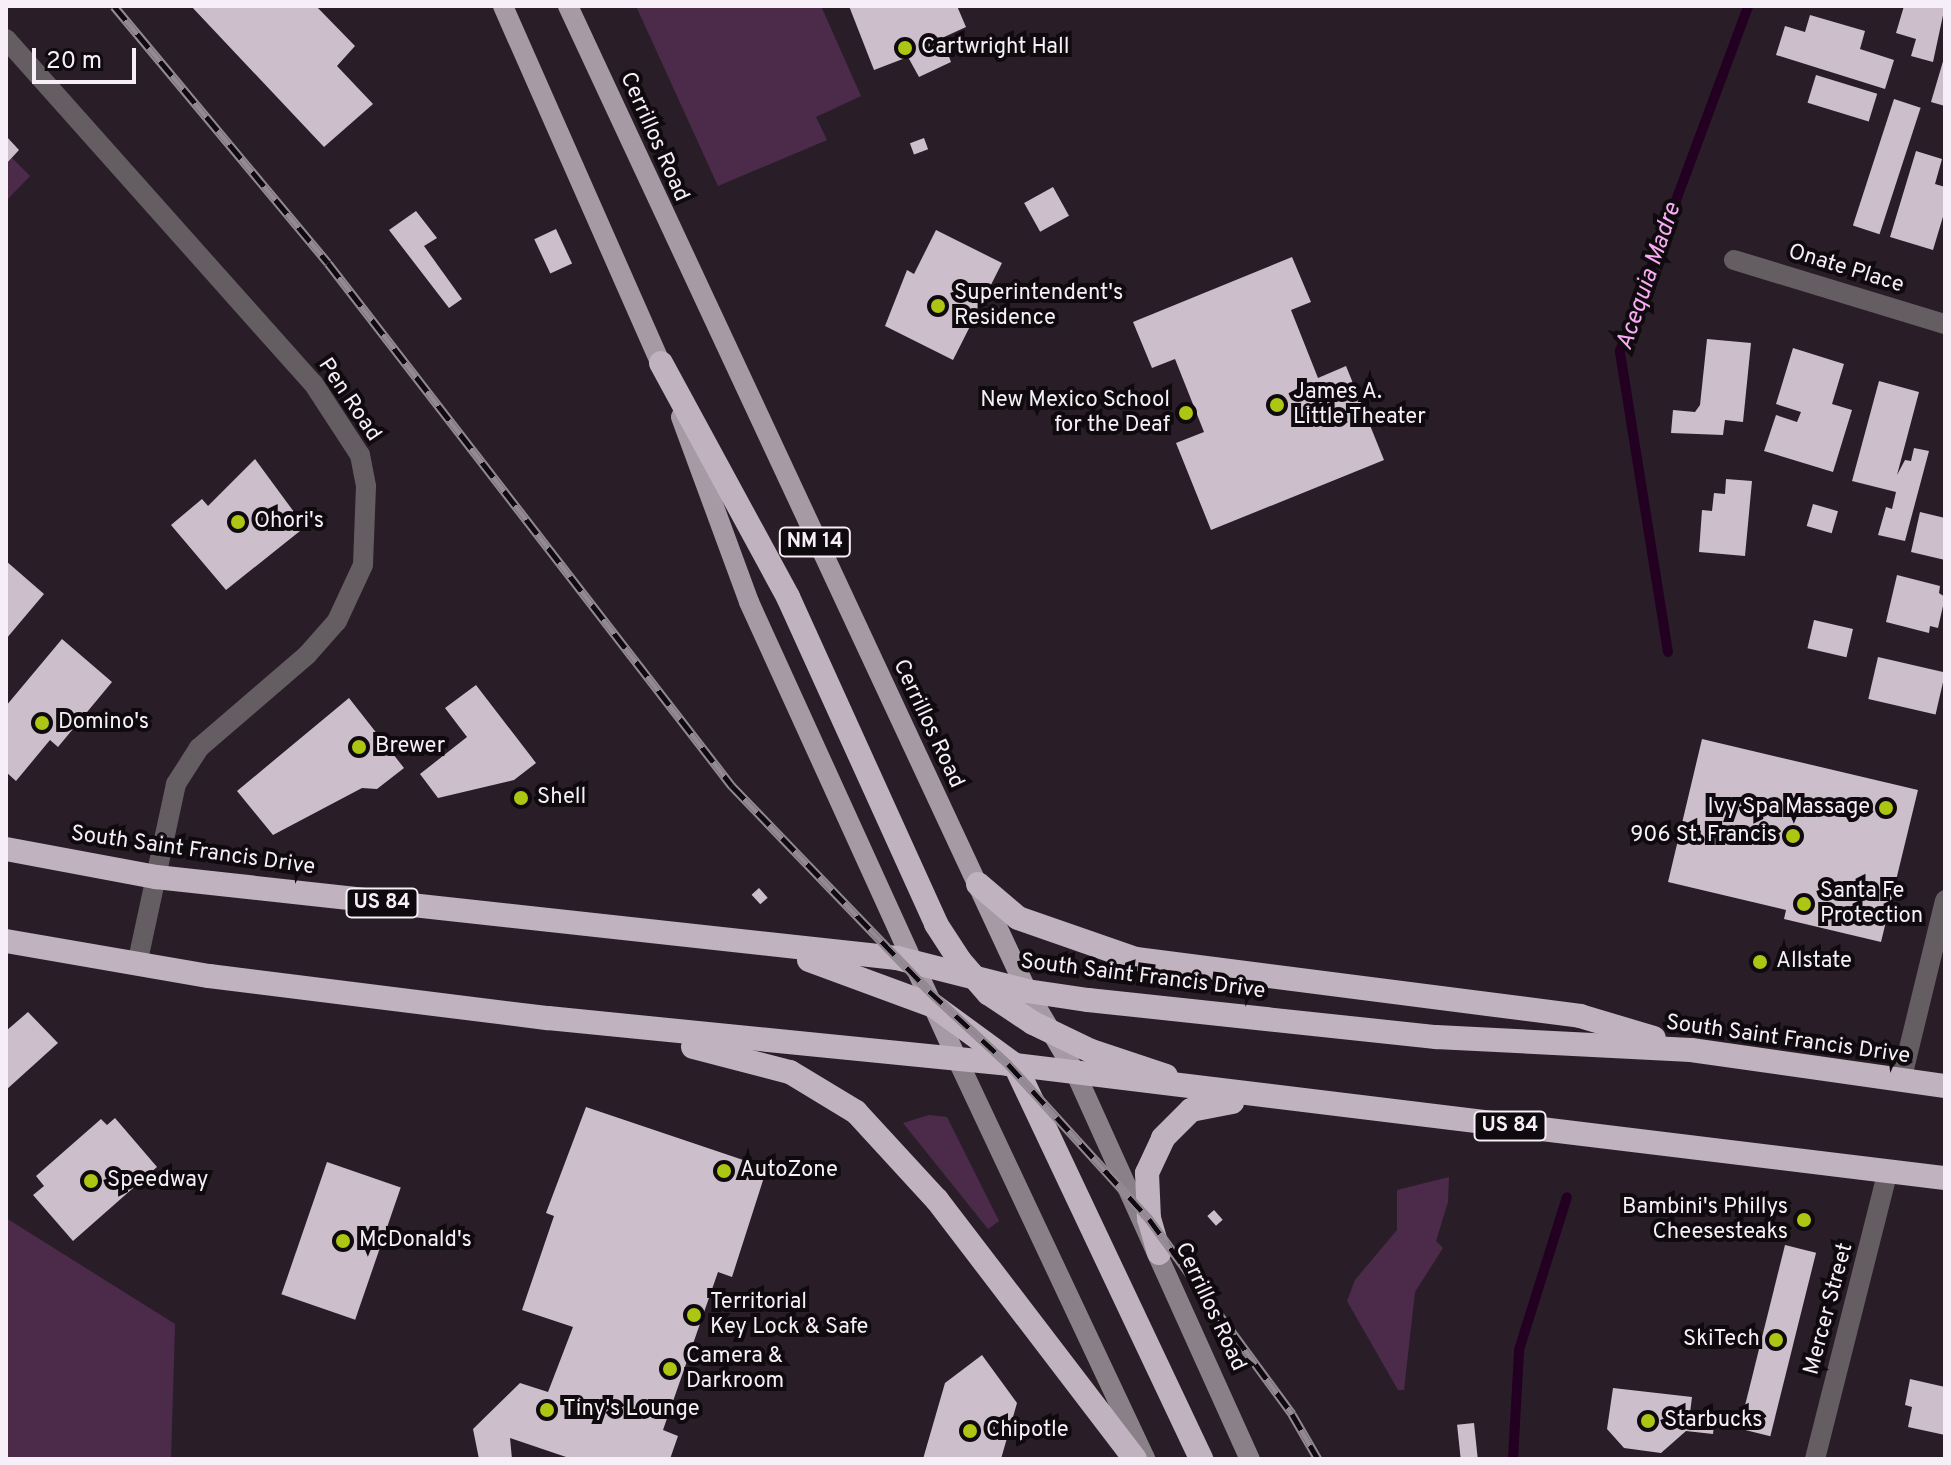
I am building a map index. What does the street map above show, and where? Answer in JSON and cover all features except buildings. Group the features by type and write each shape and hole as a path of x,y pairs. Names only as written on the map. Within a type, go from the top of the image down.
{"highway":[{"path":"661,363 788,597 936,924 972,976 988,993 1052,1033 1216,1092"},
{"name":"South Saint Francis Drive","path":"6,849 156,877 911,961 1027,991 1436,1037 1691,1050 1945,1086"},
{"path":"978,884 1018,918 1136,959 1580,1016 1691,1050"},
{"name":"US 84","path":"6,941 137,965 585,1022 1015,1065 1216,1092 1945,1178"},
{"path":"759,944 934,1006 1015,1065 1201,1459"},
{"path":"585,1022 790,1072 856,1112 937,1200 1135,1459"},
{"path":"1159,1253 1149,1219 1147,1173 1163,1138 1191,1110 1275,1098"}],"main road":[{"path":"503,6 661,363 749,602 911,961 1145,1459"},
{"name":"Cerrillos Road","path":"568,6 1027,991 1075,1072 1250,1459"}],"street":[{"name":"Pen Road","path":"6,39 313,383 360,455 366,486 367,545 355,589 337,621 307,655 199,748 176,784 137,965"},
{"name":"Onate Place","path":"1734,260 1945,324"},
{"path":"1901,1081 1945,900"},
{"name":"Mercer Street","path":"1815,1459 1888,1171"}],"shaded area":[{"path":"636,6 821,6 861,96 816,117 827,140 718,186"},
{"path":"12,158 30,176 6,201 6,164"},
{"path":"929,1115 947,1117 999,1221 988,1229 903,1123"},
{"path":"1449,1177 1448,1202 1436,1241 1443,1248 1415,1292 1404,1390 1398,1390 1347,1301 1355,1280 1397,1230 1397,1190"},
{"path":"6,1218 175,1324 171,1459 6,1459"}],"waterway":[{"name":"Acequia Madre","path":"1668,652 1620,351 1748,6"},
{"name":"Acequia Madre","path":"1513,1459 1519,1350 1567,1197"}],"railway":[{"path":"114,6 328,263 732,786 929,991 1008,1064 1149,1219 1292,1414 1318,1459"}],"place":[{"name":"Cartwright Hall","path":"905,48"},
{"name":"Superintendent's Residence","path":"938,306"},
{"name":"James A. Little Theater","path":"1277,405"},
{"name":"New Mexico School for the Deaf","path":"1186,413"},
{"name":"Ohori's","path":"238,522"},
{"name":"Domino's","path":"42,723"},
{"name":"Brewer","path":"359,747"},
{"name":"Shell","path":"521,798"},
{"name":"Ivy Spa Massage","path":"1886,808"},
{"name":"906 St. Francis","path":"1793,836"},
{"name":"Santa Fe Protection","path":"1804,904"},
{"name":"Allstate","path":"1760,962"},
{"name":"AutoZone","path":"724,1171"},
{"name":"Speedway","path":"91,1181"},
{"name":"Bambini's Phillys Cheesesteaks","path":"1804,1220"},
{"name":"McDonald's","path":"343,1241"},
{"name":"Territorial Key Lock & Safe","path":"694,1315"},
{"name":"SkiTech","path":"1776,1340"},
{"name":"Camera & Darkroom","path":"670,1369"},
{"name":"Tiny's Lounge","path":"547,1410"},
{"name":"Starbucks","path":"1648,1421"},
{"name":"Chipotle","path":"970,1431"}]}
